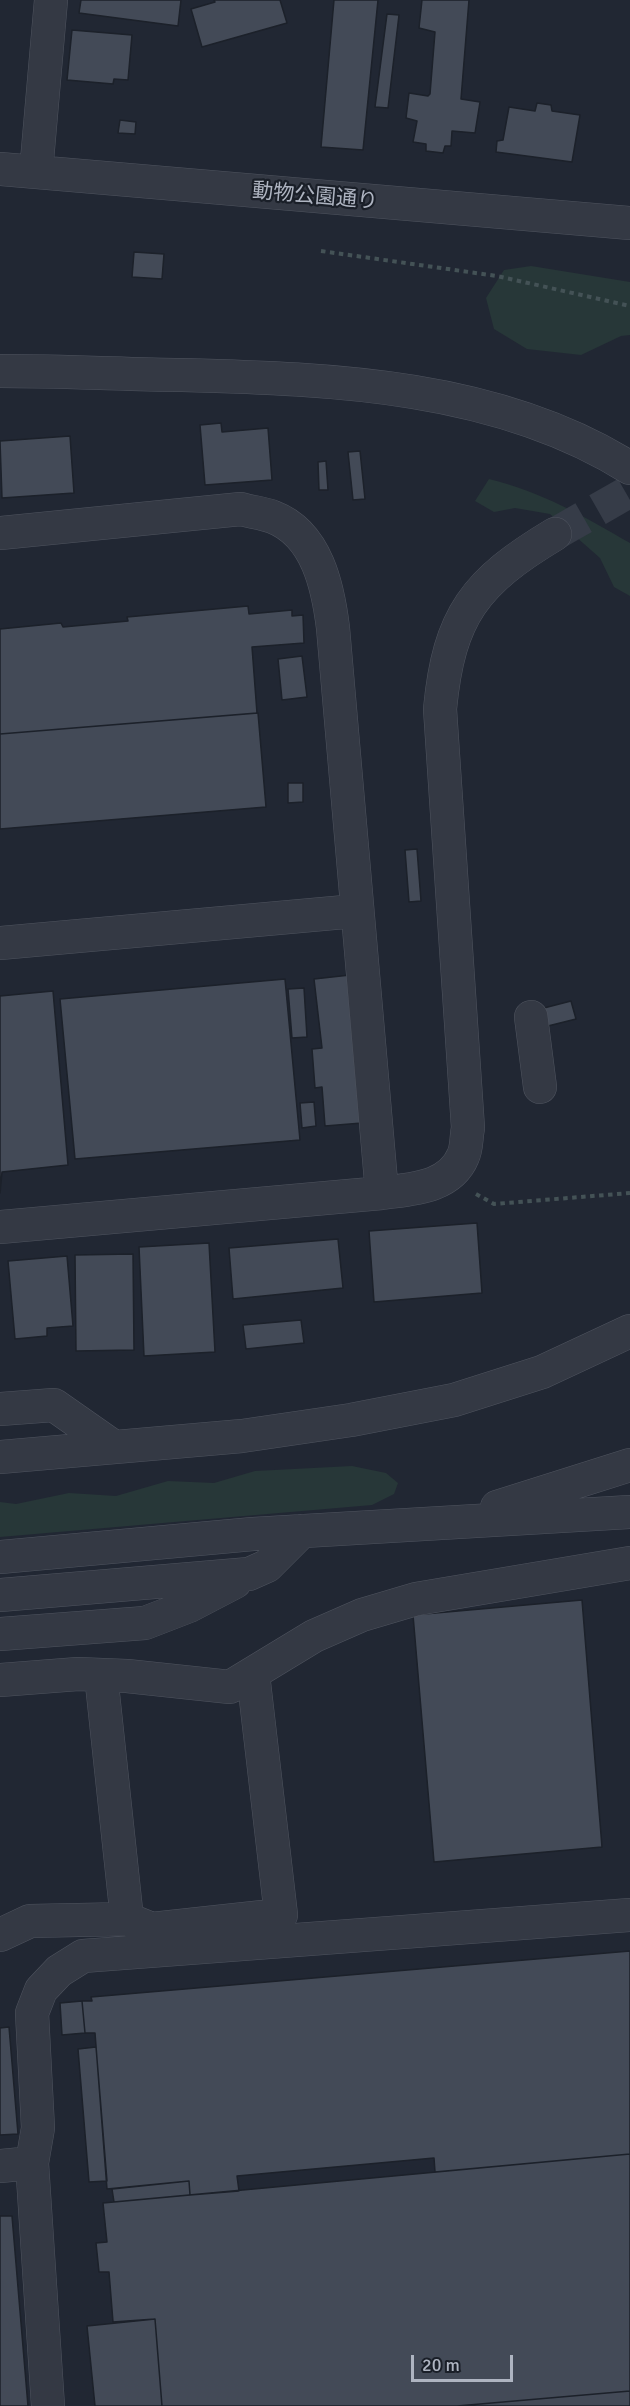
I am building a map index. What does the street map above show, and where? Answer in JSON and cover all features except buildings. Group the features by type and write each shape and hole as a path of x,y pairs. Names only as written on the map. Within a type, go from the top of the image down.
{"street":[{"path":"36,172 51,0"},
{"name":"動物公園通り","path":"0,169 630,223"},
{"path":"0,371 247,377 355,385 460,400 508,413 550,428 612,456 630,468"},
{"path":"0,533 241,509 274,517 297,533 315,555 329,593 382,1193"},
{"path":"0,1227 382,1193 423,1186 447,1178 464,1156 468,1128 440,709 444,672 456,630 466,610 487,582 515,558 555,534"},
{"path":"0,943 356,911"},
{"path":"531,1017 540,1087"},
{"path":"0,1457 242,1436 351,1420 454,1401 542,1372 630,1331"},
{"path":"0,1409 54,1405 114,1447"},
{"path":"434,1524 522,1500 630,1465"},
{"path":"0,1557 302,1531 630,1512"},
{"path":"0,1634 145,1623 189,1606 267,1566 302,1531"},
{"path":"0,1680 101,1675 230,1687 314,1636 362,1615 416,1599 630,1563"},
{"path":"0,1594 249,1574"},
{"path":"0,1931 30,1921 127,1920 152,1929 280,1915 254,1674"},
{"path":"101,1675 127,1920"},
{"path":"48,2406 32,2163 38,2128 32,2013 41,1990 59,1971 83,1956 630,1915"},
{"path":"0,2166 32,2163"}],"path":[{"path":"321,251 497,276 630,306"},
{"path":"447,1178 494,1204 630,1193"}],"shaded area":[{"path":"531,266 630,282 630,335 621,336 581,355 527,349 494,329 486,298 504,270"},
{"path":"489,479 544,498 579,514 630,543 630,596 614,587 600,558 550,514 515,508 494,512 475,501"},
{"path":"352,1466 386,1473 398,1483 394,1494 372,1505 0,1537 0,1502 16,1504 69,1493 116,1496 168,1481 214,1483 255,1471"}],"tunnel":[{"path":"555,534 630,491"}]}
